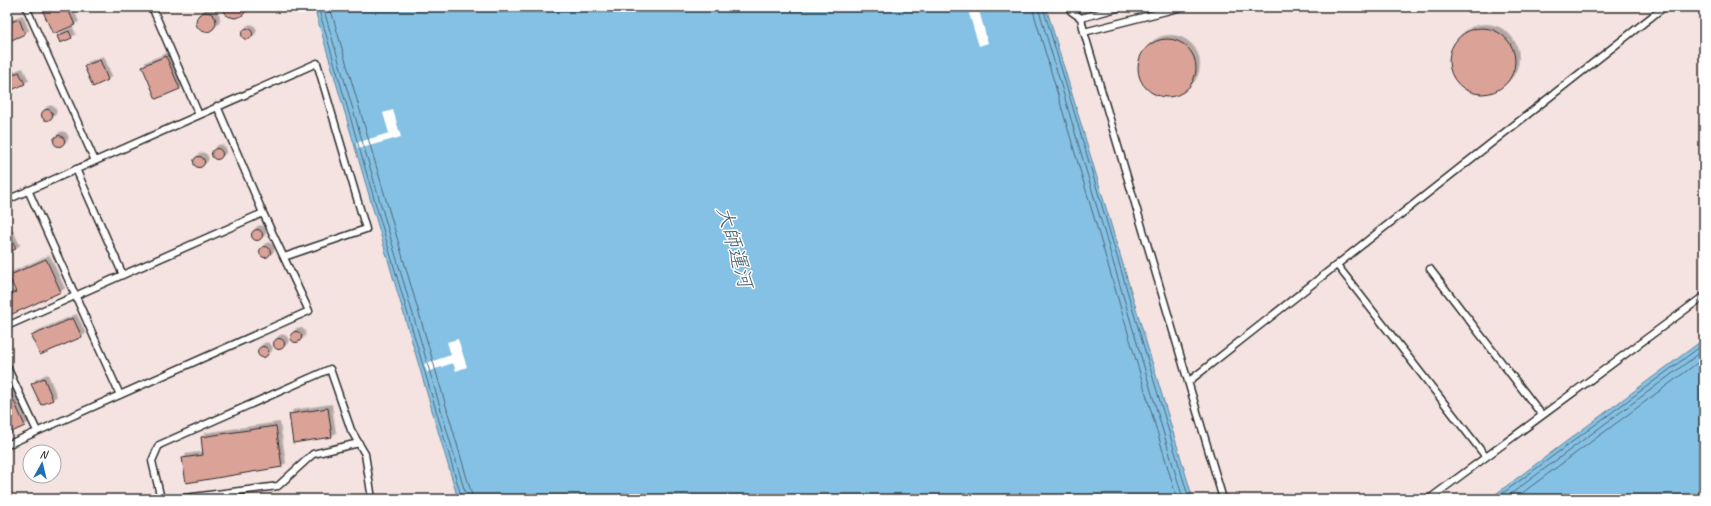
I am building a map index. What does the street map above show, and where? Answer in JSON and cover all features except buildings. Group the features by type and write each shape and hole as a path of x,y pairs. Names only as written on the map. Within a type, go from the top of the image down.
{"lane":[{"path":"26,7 95,161"},
{"path":"152,7 199,114"},
{"path":"1070,7 1071,11 1081,18 1223,499"},
{"path":"1081,18 1121,7"},
{"path":"1084,32 1182,7"},
{"path":"1188,382 1664,7"},
{"path":"7,200 316,63 366,229 284,257"},
{"path":"7,444 309,311 263,213 217,106"},
{"path":"76,169 123,275"},
{"path":"28,190 120,395"},
{"path":"7,326 263,213"},
{"path":"1337,265 1486,457"},
{"path":"1430,269 1542,416"},
{"path":"1429,499 1704,296"},
{"path":"7,367 37,431"},
{"path":"161,499 152,462 159,445 330,369 351,430 365,454 372,499"},
{"path":"177,499 278,486 313,454 358,444"}],"shaded area":[{"path":"7,7 314,7 458,499 7,499"},
{"path":"1046,7 1704,7 1704,339 1489,499 1193,499"}],"water":[{"name":"大師運河","path":"314,7 1046,7 1193,499 458,499"},
{"path":"1704,339 1704,499 1489,499"}],"pier":[{"path":"967,7 978,7 988,43 979,46"},
{"path":"393,110 401,137 358,149 356,143 389,133 383,113"},
{"path":"458,339 467,367 456,371 453,363 427,372 424,364 451,355 447,342"}]}
